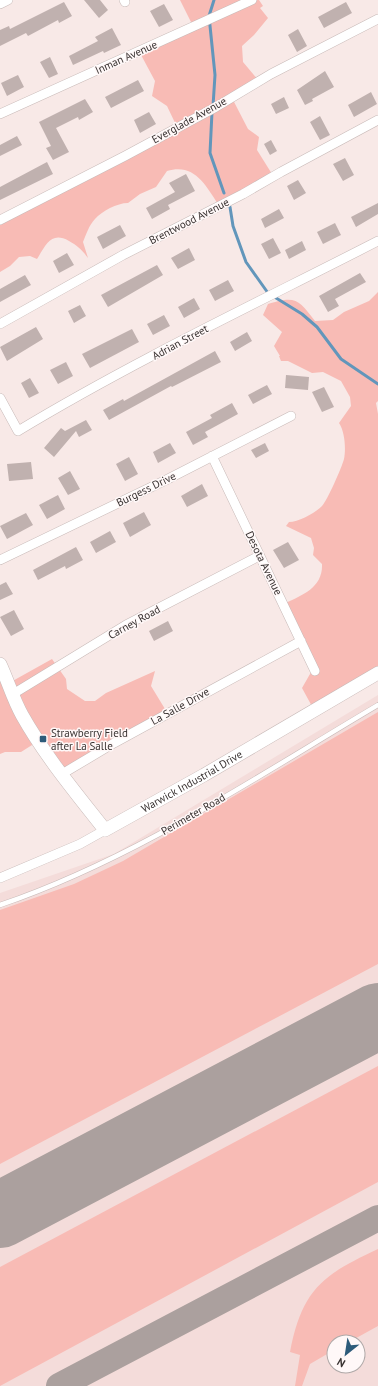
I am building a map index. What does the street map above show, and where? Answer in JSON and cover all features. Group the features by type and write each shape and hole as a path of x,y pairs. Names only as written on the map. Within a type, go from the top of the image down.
{"street":[{"path":"0,4 8,0"},
{"name":"Inman Avenue","path":"0,114 252,0"},
{"name":"Everglade Avenue","path":"0,220 125,156 216,107 271,74 378,19"},
{"name":"Brentwood Avenue","path":"0,324 122,255 243,194 280,172 378,120"},
{"name":"Adrian Street","path":"0,398 18,431 58,407 270,294 378,241"},
{"name":"Burgess Drive","path":"0,560 291,416"},
{"name":"Desota Avenue","path":"212,456 259,556 273,580 315,672"},
{"name":"Carney Road","path":"13,694 126,625 259,556"},
{"name":"La Salle Drive","path":"62,774 120,739 301,641"},
{"path":"0,664 30,728 62,774 105,830"},
{"name":"Warwick Industrial Drive","path":"0,878 80,844 204,775 378,673"}],"lane":[{"name":"Perimeter Road","path":"0,905 72,878 125,853 378,705"}],"shaded area":[{"path":"180,0 259,0 263,6 260,8 268,18 254,35 242,46 243,62 259,81 232,98 248,129 259,137 257,150 272,174 218,204 198,177 192,173 185,170 176,169 167,171 156,187 140,194 128,203 119,204 110,208 93,221 83,242 88,258 82,250 69,241 63,238 58,238 53,239 46,245 37,259 30,256 19,257 10,266 0,272 0,220 177,127 167,106 152,96 155,81 140,53 192,24"},
{"path":"378,292 378,401 376,403 378,414 378,673 314,710 302,688 314,667 285,603 299,597 311,589 319,579 322,564 313,555 314,548 311,538 286,526 289,522 302,519 319,509 331,491 344,459 345,450 343,431 339,423 351,406 350,397 341,381 323,372 312,373 288,361 281,361 280,356 274,346 282,332 263,315 268,304 277,301 291,300 296,301 305,308 315,321 333,320 344,312 369,301"},
{"path":"52,659 66,679 67,689 85,701 95,701 106,693 155,671 151,686 165,709 61,770 40,740 21,752 5,752 0,754 0,675 9,683"},
{"path":"378,695 378,1386 0,1386 0,893 114,854"},
{"path":"378,712 378,964 0,1164 0,910 74,884 123,861"},
{"path":"378,1066 378,1182 0,1386 0,1267"},
{"path":"378,1249 378,1326 364,1334 326,1334 326,1355 310,1364 302,1386 295,1386 300,1355 290,1352 301,1313 308,1299 329,1277 342,1267"}],"building":[{"path":"84,0 100,0 108,10 99,18"},
{"path":"64,2 72,16 59,23 58,20 28,36 26,33 0,46 0,30 9,26 10,29"},
{"path":"346,2 352,13 324,28 318,17"},
{"path":"164,4 173,20 159,27 150,11"},
{"path":"112,28 121,45 104,53 103,51 73,65 69,56 98,41 95,37"},
{"path":"298,29 307,46 297,52 288,35"},
{"path":"50,57 58,74 49,78 40,62"},
{"path":"325,71 334,87 312,99 313,101 305,105 297,90"},
{"path":"18,75 24,87 7,96 1,83"},
{"path":"138,80 144,91 111,108 105,97"},
{"path":"371,92 377,104 354,117 348,105"},
{"path":"284,97 289,108 276,114 271,104"},
{"path":"85,99 93,112 79,120 78,117 56,128 69,152 53,160 46,148 51,146 39,122"},
{"path":"149,112 156,124 140,133 134,120"},
{"path":"320,116 330,135 320,140 310,122"},
{"path":"17,136 22,145 0,156 0,145"},
{"path":"271,140 277,151 270,155 264,144"},
{"path":"345,158 354,175 343,181 333,164"},
{"path":"47,162 53,174 0,200 0,187"},
{"path":"186,174 195,191 168,205 170,209 152,219 146,208 175,192 169,183"},
{"path":"298,180 306,193 294,200 287,186"},
{"path":"378,203 378,214 356,227 351,217"},
{"path":"279,209 284,218 265,228 261,219"},
{"path":"335,223 341,235 323,244 317,232"},
{"path":"120,225 126,236 103,249 97,237"},
{"path":"273,238 281,253 269,259 261,244"},
{"path":"302,241 306,250 289,259 285,250"},
{"path":"189,248 195,260 178,269 171,258"},
{"path":"67,253 74,265 59,273 53,261"},
{"path":"157,265 163,275 108,307 101,295"},
{"path":"360,273 366,282 335,299 339,306 328,312 319,296"},
{"path":"25,275 31,285 0,302 0,289"},
{"path":"228,280 234,291 215,301 209,290"},
{"path":"194,298 200,309 184,318 178,307"},
{"path":"80,305 86,316 74,323 68,311"},
{"path":"164,315 170,326 153,335 147,324"},
{"path":"36,327 43,339 7,361 0,347"},
{"path":"132,329 139,342 90,368 82,354"},
{"path":"247,332 252,341 235,351 230,342"},
{"path":"215,351 221,362 172,387 171,386 109,420 103,410 123,399 124,401"},
{"path":"66,362 73,376 58,384 50,370"},
{"path":"286,375 309,377 308,390 285,388"},
{"path":"30,378 39,393 29,398 21,383"},
{"path":"267,385 272,394 253,404 248,395"},
{"path":"324,387 334,407 322,412 312,392"},
{"path":"232,403 238,414 205,432 208,437 193,445 186,432 212,418 210,415"},
{"path":"86,420 92,430 79,437 76,431 54,457 44,448 61,428 65,431"},
{"path":"170,443 176,453 158,463 153,452"},
{"path":"265,443 269,451 256,458 251,450"},
{"path":"129,457 138,474 125,481 116,464"},
{"path":"31,462 33,479 9,481 7,464"},
{"path":"70,471 80,489 68,495 58,478"},
{"path":"202,484 208,496 187,507 181,496"},
{"path":"58,495 65,509 47,519 39,505"},
{"path":"144,512 151,525 130,537 123,523"},
{"path":"26,513 33,525 7,539 0,526"},
{"path":"110,531 116,542 96,553 90,542"},
{"path":"288,542 299,560 284,568 273,550"},
{"path":"76,547 83,560 66,569 65,566 38,580 33,570"},
{"path":"6,582 13,594 0,600 0,585"},
{"path":"14,610 24,629 11,636 0,617"},
{"path":"168,621 173,631 154,641 149,631"}],"waterway":[{"path":"213,106 215,75 209,16 214,0"},
{"path":"212,112 210,153 224,193"},
{"path":"230,207 233,226 246,262 268,293 302,314 317,327 341,359 378,384"}],"taxiway":[{"path":"59,1386 378,1218"}],"runway":[{"path":"0,1215 378,1016"}],"place":[{"name":"Strawberry Field after La Salle","path":"43,739"}]}
